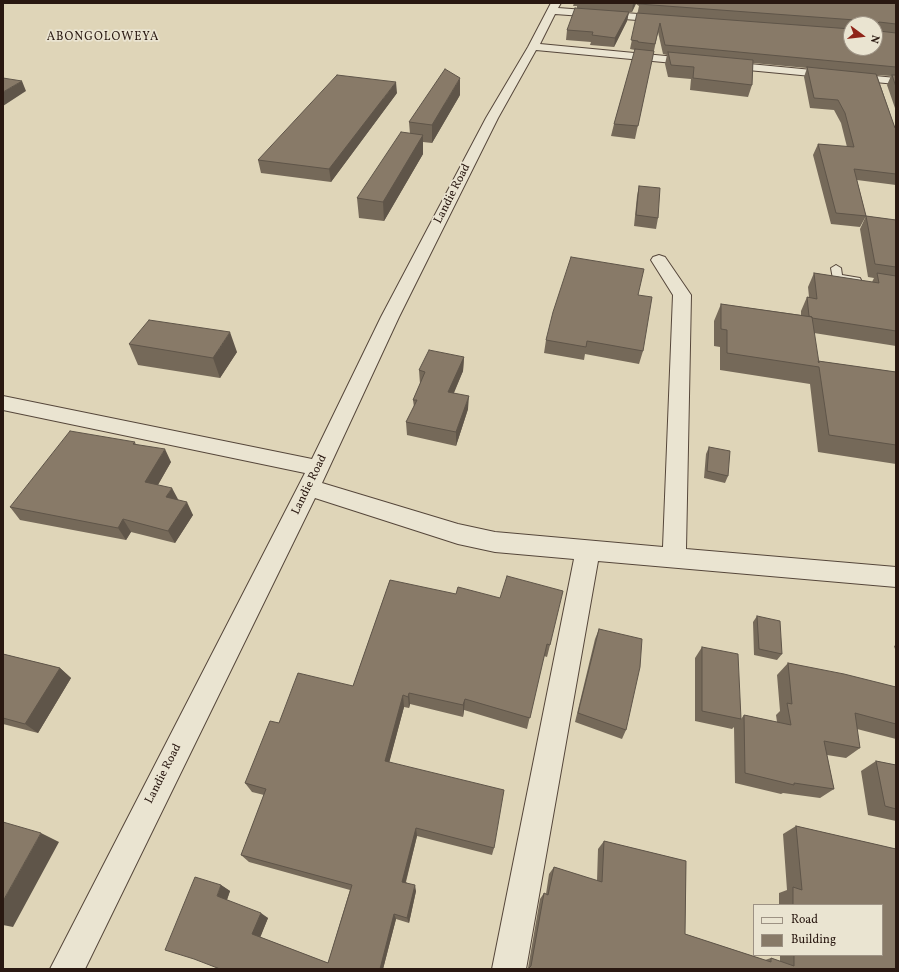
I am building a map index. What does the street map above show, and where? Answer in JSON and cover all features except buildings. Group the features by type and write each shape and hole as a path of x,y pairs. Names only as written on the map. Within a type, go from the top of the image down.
{"street":[{"path":"554,7 675,20"},
{"name":"Landie Road","path":"67,969 314,478 415,267 492,118 554,7"},
{"path":"533,47 896,81"},
{"path":"878,79 882,93"},
{"path":"659,260 682,294 674,558"},
{"path":"3,403 314,478 458,534 495,542 896,577"},
{"path":"510,969 588,550"}],"lane":[{"path":"836,268 837,277 867,282"}],"district":[{"name":"ABONGOLOWEYA","path":"103,38"}]}
